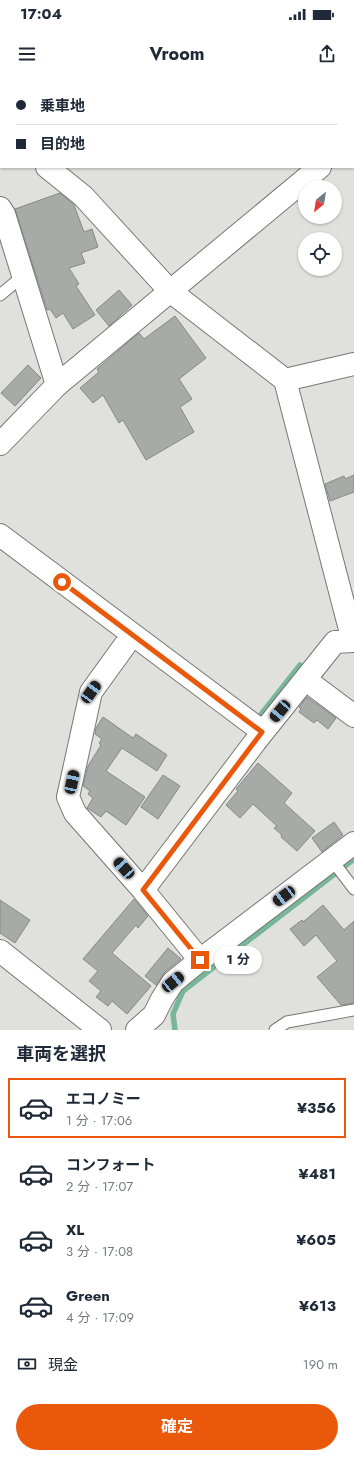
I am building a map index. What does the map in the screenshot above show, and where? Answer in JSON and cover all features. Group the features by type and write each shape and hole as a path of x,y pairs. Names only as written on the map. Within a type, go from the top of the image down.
{"street":[{"path":"48,168 83,196 170,291 285,380 354,641 335,642 259,737 143,890"},
{"path":"0,444 57,385 319,168"},
{"path":"0,208 4,214 57,385"},
{"path":"285,380 354,364"},
{"path":"0,535 259,737"},
{"path":"0,553 125,645 259,737"},
{"path":"125,645 91,692 68,797 75,813 143,890 200,960"},
{"path":"306,680 354,716"},
{"path":"137,1030 157,1023 162,999 173,982 200,960 334,862 354,843"},
{"path":"0,951 100,1030"}],"lane":[{"path":"0,295 23,276"},
{"path":"334,862 354,889"},
{"path":"275,1030 287,1022 354,1010"}],"building":[{"path":"60,193 74,205 84,232 92,229 98,247 81,253 85,263 69,268 79,284 76,286 95,315 73,329 63,313 56,318 50,309 47,310 15,209"},
{"path":"119,290 132,305 109,326 96,310"},
{"path":"175,316 206,358 179,379 192,399 180,407 194,432 146,460 123,420 119,423 103,395 93,403 80,388 99,372 97,369 139,333 144,339"},
{"path":"28,365 41,378 15,406 1,393"},
{"path":"354,475 354,492 330,501 325,484 344,476 345,479"},
{"path":"307,697 336,718 328,729 317,720 314,723 299,712 301,709 299,707"},
{"path":"103,717 133,738 136,734 167,755 157,771 122,748 106,771 145,797 126,825 106,811 101,817 87,808 93,798 88,794 90,791 83,786 88,766 101,745 99,743 102,739 95,734 96,728"},
{"path":"258,763 292,793 284,803 315,831 297,851 281,837 282,835 274,828 277,826 253,804 240,818 226,805 238,791 236,789"},
{"path":"163,775 180,786 158,819 141,807"},
{"path":"334,822 343,835 322,852 312,838"},
{"path":"134,899 148,916 138,928 136,925 112,953 151,986 127,1014 112,1001 108,1006 96,997 101,991 89,981 98,971 83,959"},
{"path":"0,900 30,920 15,943 0,933"},
{"path":"323,905 344,930 354,921 354,1003 341,1005 317,977 337,961 316,935 304,946 290,929 302,920 303,922"},
{"path":"168,948 181,959 165,972 156,985 145,976"}],"waterway":[{"path":"259,717 300,665 305,669"},
{"path":"175,1030 173,1014 183,991 354,859"}],"route":[{"path":"62,582 262,732 143,890 200,960"}]}
